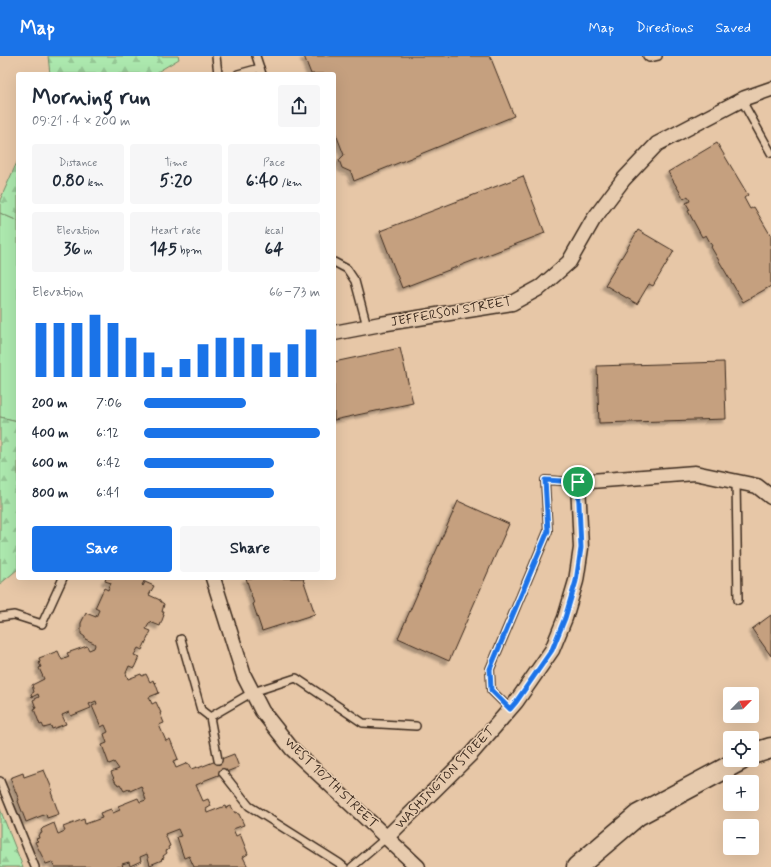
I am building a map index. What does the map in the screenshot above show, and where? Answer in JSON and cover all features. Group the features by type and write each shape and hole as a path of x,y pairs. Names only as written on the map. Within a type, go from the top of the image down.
{"main road":[{"path":"759,752 771,748"},
{"path":"577,867 638,815 728,767"}],"street":[{"name":"JEFFERSON STREET","path":"336,333 367,326 512,303 541,287 568,262 593,220 623,180 657,144 742,99 771,89"},
{"path":"578,482 696,473 757,486 771,497"},
{"name":"WASHINGTON STREET","path":"387,837 471,754 516,702 552,650 565,618 576,581 581,548 578,482"},
{"name":"WEST 107TH STREET","path":"214,580 244,676 262,711 292,748 418,867"}],"lane":[{"path":"216,56 218,72"},
{"path":"256,56 261,71"},
{"path":"647,56 649,58 658,56"},
{"path":"742,99 771,153"},
{"path":"336,263 347,269 356,281 367,326"},
{"path":"510,709 491,690 490,669 548,531 545,480 578,482"},
{"path":"736,482 738,600"},
{"path":"0,617 14,615 42,624 61,580"},
{"path":"181,639 201,710 210,717 218,760"},
{"path":"210,717 252,692 296,678 363,723 416,726"},
{"path":"224,773 249,806 340,863 344,867"},
{"path":"0,781 34,867"},
{"path":"352,867 387,837"}],"green space":[{"path":"48,56 178,56 179,59 157,72 50,72"},
{"path":"16,164 16,220 0,213 0,200"},
{"path":"0,213 16,220 16,421 0,417"},
{"path":"0,417 16,421 16,571 0,584"},
{"path":"0,809 23,867 0,867"}],"building":[{"path":"304,56 490,56 514,116 354,181 351,172 342,168 339,160 344,155 336,134 336,72 310,72"},
{"path":"717,143 748,195 744,198 750,209 754,207 771,236 771,286 743,302 711,247 712,246 706,235 702,237 688,211 690,210 686,203 690,201 688,196 684,199 668,172"},
{"path":"523,176 545,233 402,288 380,231"},
{"path":"638,230 674,251 653,286 649,284 637,304 605,285"},
{"path":"400,348 413,403 336,420 336,362"},
{"path":"724,362 726,419 599,423 597,366"},
{"path":"458,501 509,524 449,661 398,638"},
{"path":"145,580 142,585 143,586 145,582 154,586 149,595 160,600 164,604 162,612 164,612 164,615 160,626 150,622 146,629 151,631 142,650 138,648 134,655 139,657 134,668 129,666 126,673 128,679 141,674 142,676 146,674 150,682 153,680 154,683 155,682 159,693 149,697 152,704 156,702 161,713 164,723 159,725 166,741 170,739 178,759 173,761 176,768 188,763 191,769 198,768 234,754 239,767 196,785 203,801 208,799 211,806 206,809 207,813 225,806 226,808 231,806 235,813 237,812 239,814 244,825 233,829 236,836 240,834 248,854 243,857 248,867 194,867 189,856 184,858 177,837 181,836 178,829 165,834 170,846 168,847 169,849 166,851 167,853 163,856 164,858 161,859 162,860 150,865 147,854 140,857 141,861 130,866 129,862 122,864 123,867 55,867 52,862 46,864 35,842 38,841 36,839 39,838 38,835 42,833 41,830 43,828 54,823 58,834 65,831 63,827 84,819 85,824 102,818 100,813 111,809 113,813 120,810 118,806 138,798 140,802 146,800 141,786 130,791 129,789 124,791 120,784 118,785 116,783 111,772 119,769 114,762 109,764 102,745 107,743 104,734 108,732 105,725 101,727 92,706 97,704 96,701 89,704 91,708 71,716 69,712 62,715 66,724 52,729 51,726 44,728 42,724 40,725 34,709 36,708 33,700 39,697 38,694 32,697 31,694 34,692 32,685 44,679 39,668 41,667 39,658 58,651 62,660 69,657 67,653 87,646 89,650 94,648 94,643 85,639 85,637 81,634 81,623 86,613 96,617 99,610 95,608 104,588 108,590 111,583 105,581"},
{"path":"247,580 303,580 315,614 262,631"},
{"path":"771,615 771,656 752,629"},
{"path":"44,770 53,791 51,792 59,814 47,818 46,814 26,822 10,778 23,773 24,777"}],"route":[{"path":"545,480 578,482 581,548 576,581 565,618 552,650 510,709 491,690 490,669 548,531 545,480"}]}
